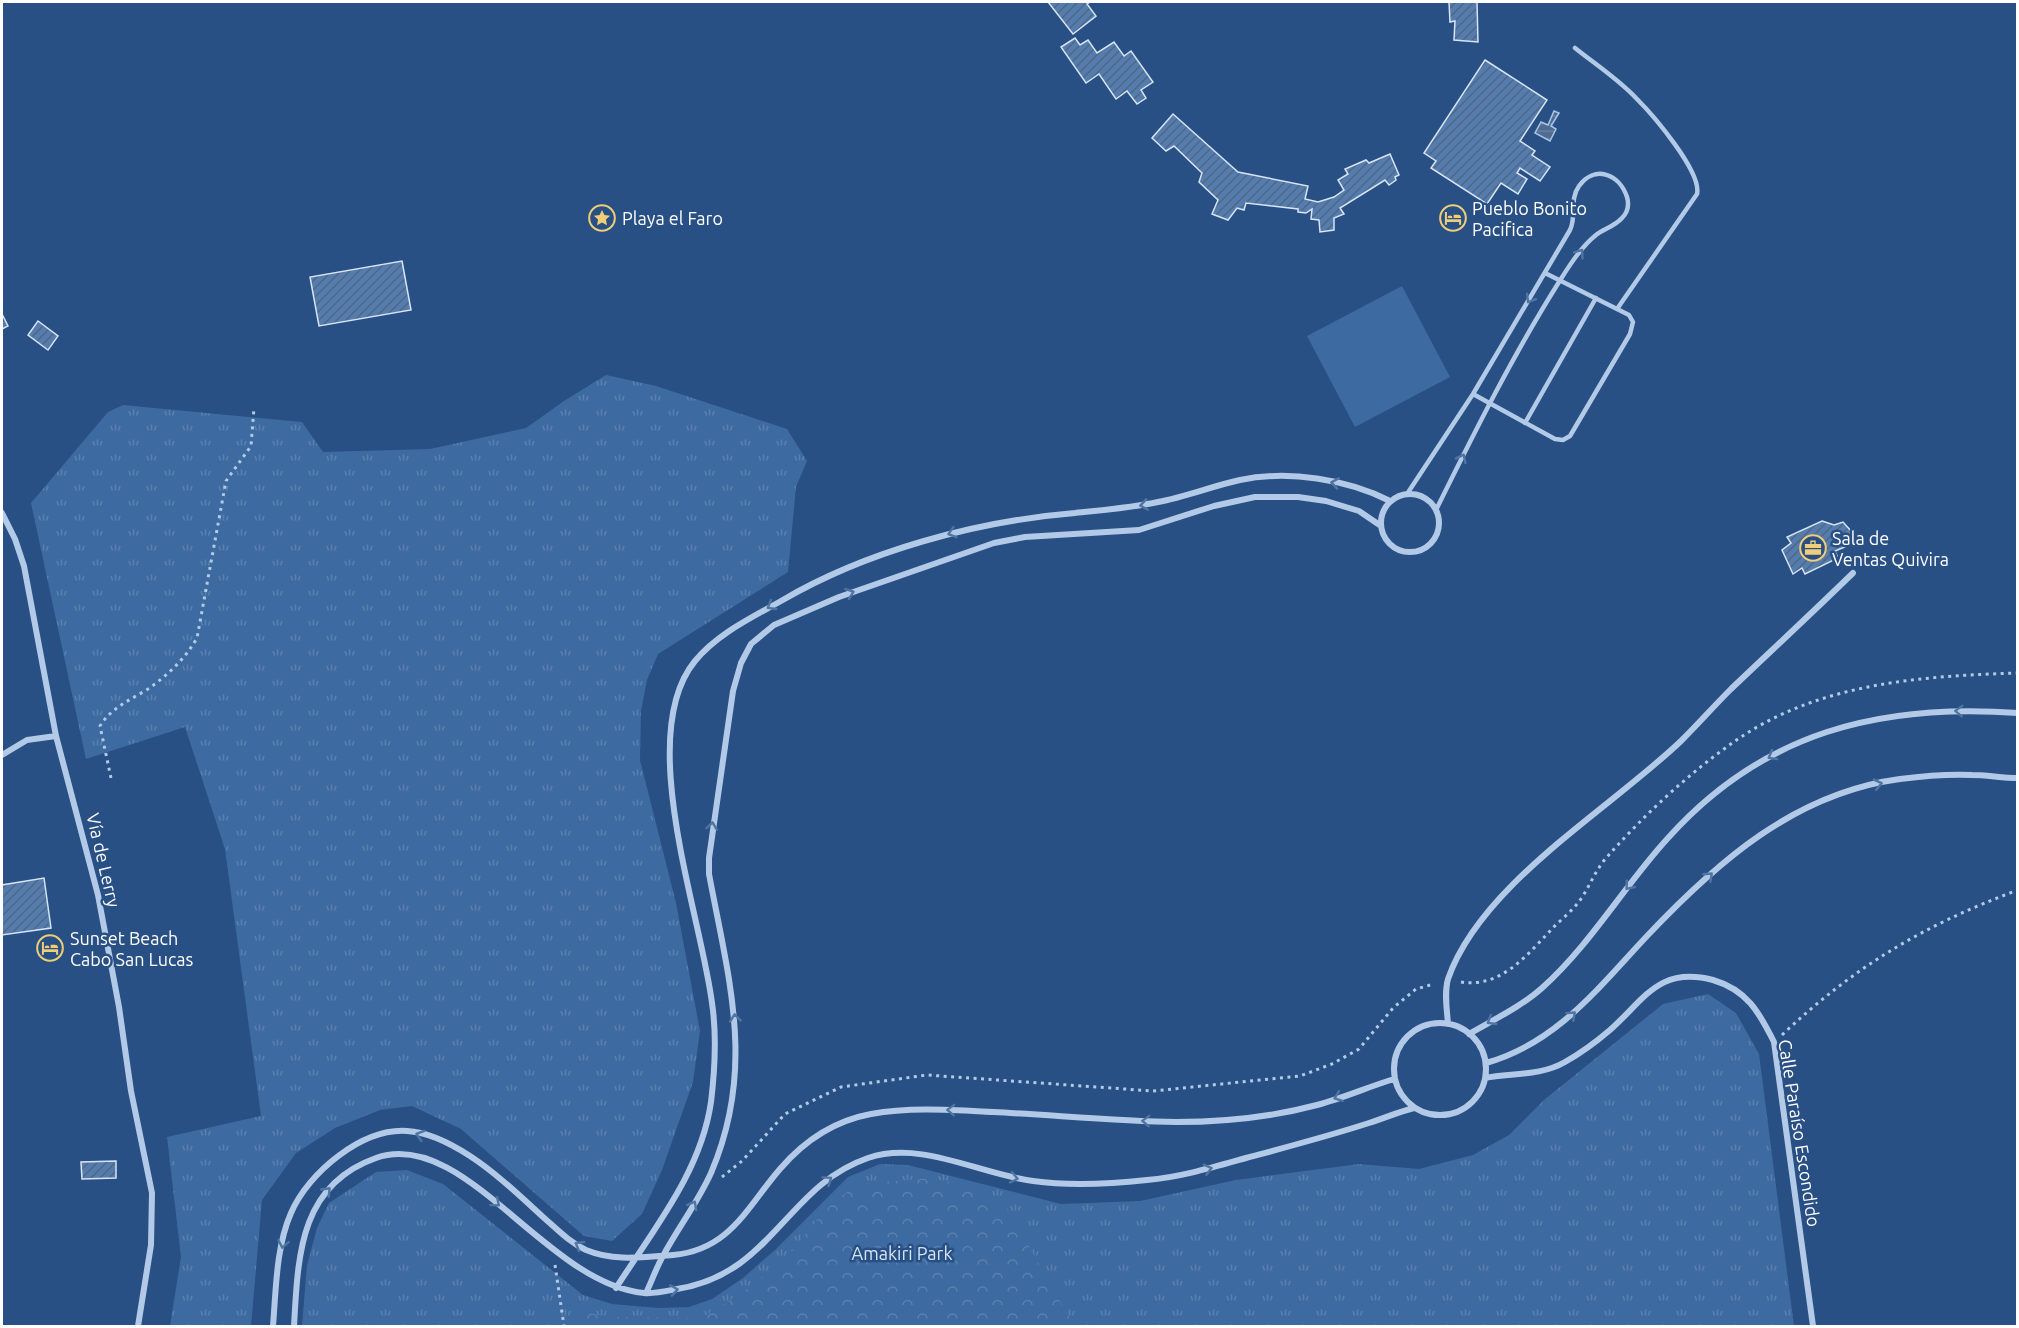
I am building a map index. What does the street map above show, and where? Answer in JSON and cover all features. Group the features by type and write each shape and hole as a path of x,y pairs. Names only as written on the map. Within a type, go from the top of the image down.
{"street":[{"path":"616,1288 660,1223 702,1140 714,1072 712,1003 681,843 670,765 671,719 675,697 694,662 730,630 798,591 890,553 959,531 1043,515 1142,505 1238,481 1268,476 1305,478 1346,485 1390,501"},
{"path":"1407,494 1424,498 1436,510 1438,528 1430,544 1413,552 1404,551 1388,543 1381,526 1385,508 1390,501 1407,494"},
{"path":"646,1293 663,1255 705,1184 731,1114 737,1032 733,995 709,874 710,843 733,691 741,663 751,644 774,625 828,602 994,543 1025,537 1139,530 1235,501 1275,495 1326,501 1352,508 1381,526"},
{"name":"Vía de Lerry","path":"2,513 15,539 24,566 56,736 98,895 119,1007 131,1091 152,1193 151,1245 138,1326"},
{"path":"1448,1024 1446,1003 1448,980 1463,949 1483,919 1514,883 1680,742 1730,690 1853,573"},
{"path":"1469,1034 1540,990 1568,963 1667,839 1692,813 1737,777 1777,753 1840,726 1878,717 1947,710 2018,713"},
{"path":"2,755 27,740 56,736"},
{"path":"1486,1064 1521,1051 1562,1024 1595,993 1647,936 1728,858 1753,837 1781,820 1818,801 1898,780 1973,774 2018,778"},
{"name":"Calle Paraíso Escondido","path":"1485,1078 1537,1072 1563,1063 1610,1030 1654,987 1667,980 1691,975 1716,981 1749,999 1774,1042 1814,1326"},
{"path":"1433,1024 1448,1024 1469,1034 1477,1042 1486,1064 1485,1078 1475,1098 1458,1112 1443,1116 1428,1114 1414,1108 1405,1100 1394,1079 1394,1064 1398,1049 1407,1037 1419,1028 1433,1024"},
{"path":"273,1326 277,1280 286,1229 303,1192 333,1159 355,1146 390,1132 406,1131 421,1134 452,1147 484,1167 578,1246 608,1257 634,1259 695,1250 724,1235 735,1228 779,1170 800,1148 835,1125 870,1114 934,1110 1170,1121 1231,1119 1319,1104 1394,1079"},
{"path":"294,1326 298,1267 306,1227 316,1205 337,1181 374,1159 394,1153 417,1155 453,1169 553,1251 580,1270 616,1288 646,1293 698,1286 739,1266 785,1222 807,1196 851,1165 880,1155 896,1153 942,1159 1036,1182 1149,1180 1207,1170 1414,1108"}],"lane":[{"path":"1575,48 1634,96 1652,115 1690,169 1699,187 1697,194 1617,309"},
{"path":"1407,494 1473,394 1573,223 1573,197 1578,188 1595,174 1604,173 1613,177 1626,194 1627,211 1622,218 1586,244 1560,281 1488,404 1436,510"},
{"path":"1473,394 1555,439 1563,440 1570,436 1630,334 1633,322 1629,315 1545,273"},
{"path":"1525,423 1596,298"}],"path":[{"path":"111,778 100,726 108,714 150,687 186,658 197,638 226,481 251,446 254,408"},
{"path":"1774,1042 1832,991 1910,938 1960,912 2018,890"},
{"path":"705,1184 726,1176 785,1114 841,1087 927,1075 1153,1091 1300,1076 1332,1064 1359,1049 1401,1002 1416,990 1448,980"},
{"path":"553,1251 564,1326"}],"green space":[{"path":"1402,286 1450,377 1355,427 1307,336"},
{"path":"606,375 656,386 787,429 807,461 796,487 788,572 658,654 647,680 641,711 640,760 676,903 700,1031 693,1082 662,1170 642,1214 612,1241 584,1236 461,1129 412,1106 380,1110 335,1128 296,1153 262,1200 251,1326 170,1326 181,1257 167,1137 261,1116 225,849 185,727 86,759 31,503 108,412 123,405 302,422 323,452 430,449 526,428"},
{"path":"1708,994 1736,1013 1759,1054 1794,1326 302,1326 307,1265 317,1228 329,1203 376,1172 407,1170 443,1184 583,1295 612,1304 658,1308 689,1307 712,1299 743,1278 776,1249 848,1177 880,1164 908,1165 1061,1204 1140,1201 1236,1180 1359,1164 1419,1169 1473,1155 1509,1135 1544,1100 1663,1004"},
{"name":"Amakiri Park","path":"930,1178 979,1189 1007,1208 1074,1326 573,1326 571,1309 607,1317 701,1318 743,1292 781,1262 835,1200 860,1184"}],"shaded area":[{"path":"1554,111 1559,113 1551,126 1556,129 1550,141 1535,133 1541,122 1548,125"}],"building":[{"path":"1048,2 1090,2 1087,4 1096,16 1073,34"},
{"path":"1449,2 1477,2 1478,42 1454,40 1455,21 1450,22"},
{"path":"1075,38 1080,45 1088,40 1097,53 1114,42 1124,56 1131,51 1153,82 1141,90 1146,98 1137,104 1127,91 1116,99 1099,74 1086,83 1061,47"},
{"path":"1485,60 1547,100 1520,141 1535,151 1532,155 1550,167 1540,181 1520,168 1517,173 1527,179 1518,194 1501,183 1487,204 1431,168 1436,161 1424,153"},
{"path":"1173,114 1238,172 1308,186 1305,199 1318,202 1334,197 1344,190 1338,180 1348,174 1345,169 1366,160 1369,163 1390,154 1399,175 1389,185 1385,180 1340,208 1344,214 1334,218 1334,230 1320,232 1319,220 1311,219 1312,209 1306,213 1298,212 1298,209 1246,203 1244,210 1237,208 1228,220 1212,214 1218,200 1199,182 1202,173 1174,146 1166,151 1152,138"},
{"path":"402,261 411,310 319,326 310,277"},
{"path":"2,314 8,326 2,329"},
{"path":"38,321 58,336 48,350 28,335"},
{"name":"Sala de Ventas Quivira","path":"1822,521 1834,525 1843,522 1851,531 1845,547 1835,551 1838,558 1805,574 1802,568 1793,574 1782,550 1791,543 1787,537"},
{"path":"44,878 51,928 2,935 2,885"},
{"path":"116,1161 116,1178 82,1179 81,1162"}],"place":[{"name":"Playa el Faro","path":"602,218"},
{"name":"Pueblo Bonito Pacifica","path":"1453,218"},
{"name":"Sala de Ventas Quivira","path":"1813,548"},
{"name":"Sunset Beach Cabo San Lucas","path":"50,948"}]}
